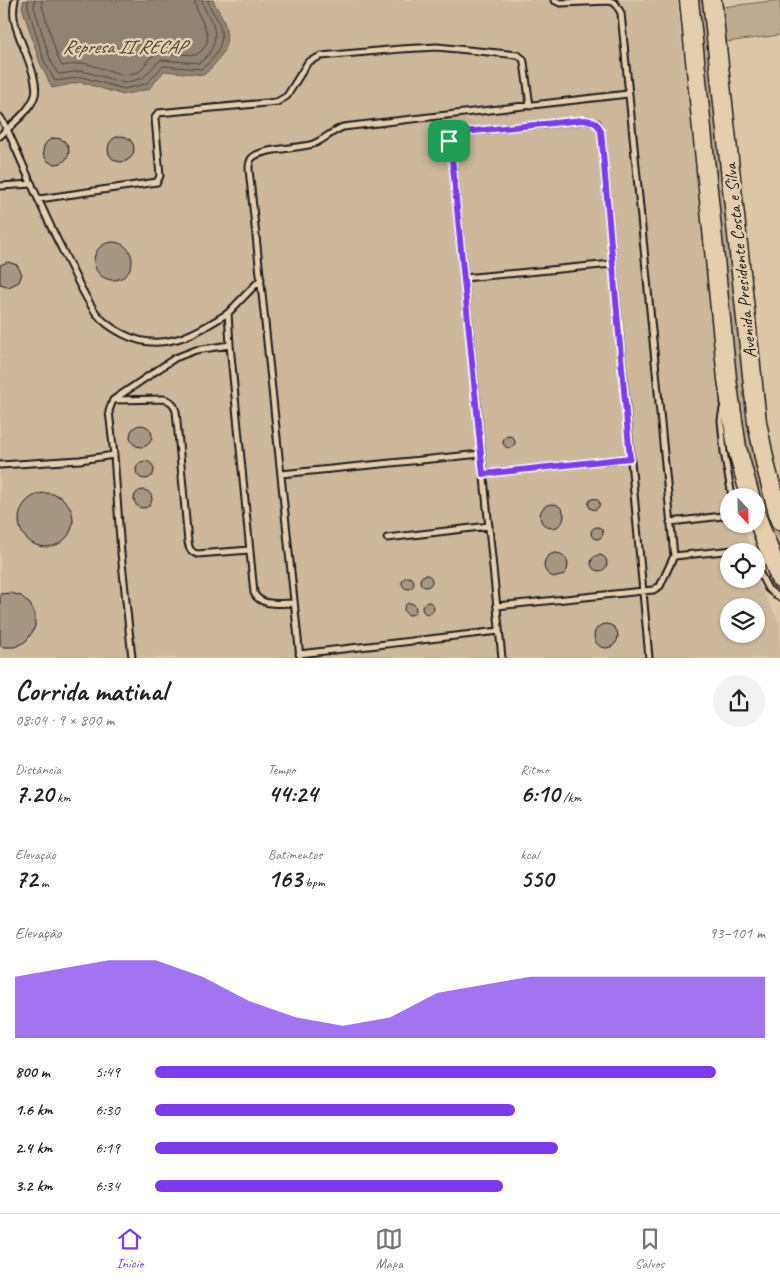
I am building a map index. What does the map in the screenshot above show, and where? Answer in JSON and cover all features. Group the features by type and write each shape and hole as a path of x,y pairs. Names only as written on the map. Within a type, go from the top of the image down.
{"highway":[{"name":"Avenida Presidente Costa e Silva","path":"689,0 727,380 738,448 748,488"},
{"name":"Avenida Presidente Costa e Silva","path":"712,0 757,422 780,521"},
{"path":"763,533 780,579"}],"lane":[{"path":"0,136 29,107 35,97 36,89 15,24 13,10 15,0"},
{"path":"497,606 653,590 660,586 674,556 621,13 615,3 610,1 560,3 554,0"},
{"path":"39,199 157,182 160,176 155,118 158,113 277,102 287,96 308,62 321,56 437,47 518,55 524,62 530,106"},
{"path":"499,632 300,656 249,162 255,155 261,152 310,145 333,130 343,127 628,94"},
{"path":"0,117 85,296 97,315 113,329 130,338 148,342 164,342 182,338 199,332 228,313 260,279"},
{"path":"502,658 449,141 451,135 588,120 597,123 601,131 649,658"},
{"path":"0,186 32,184"},
{"path":"464,278 612,264"},
{"path":"228,313 254,593 263,602 294,603"},
{"path":"132,658 109,411 113,400 175,358 196,350 230,344"},
{"path":"727,380 721,420 731,488"},
{"path":"113,400 164,399 174,404 188,542 192,552 197,554 250,550"},
{"path":"281,474 481,454"},
{"path":"0,465 80,460 114,455"},
{"path":"483,474 630,458"},
{"path":"670,522 720,516"},
{"path":"386,538 489,526"},
{"path":"674,556 720,551"},
{"path":"765,584 768,590 780,598"}],"shaded area":[{"path":"0,0 677,0 726,453 735,488 720,488 720,533 746,533 748,543 720,543 720,588 761,588 780,624 780,658 0,658"},
{"path":"697,0 706,0 772,513 780,538 780,562 765,519 765,488 756,488 739,415"},
{"path":"780,0 780,35 726,42 722,7"}],"water":[{"name":"Represa II RECAP","path":"24,0 213,0 224,22 227,38 226,45 220,58 204,75 164,71 149,89 123,95 81,82 52,88 40,63 22,7"}],"building":[{"path":"121,136 130,140 134,149 130,158 121,162 112,158 108,149 112,140"},
{"path":"56,138 65,142 69,151 65,160 56,164 47,160 43,151 47,142"},
{"path":"113,242 126,248 132,261 126,274 113,280 100,274 94,261 100,248"},
{"path":"8,262 17,265 22,274 19,282 9,287 0,284 0,265"},
{"path":"141,425 149,428 152,436 149,444 141,447 133,444 130,436 133,428"},
{"path":"507,436 511,436 515,442 511,448 507,448 503,444 503,440"},
{"path":"145,461 151,464 154,470 151,476 145,479 139,476 136,470 139,464"},
{"path":"143,490 149,493 152,499 149,505 143,508 137,505 134,499 137,493"},
{"path":"41,493 51,493 61,497 69,505 73,520 69,535 61,543 51,547 41,547 31,543 23,535 19,525 19,515 23,505 31,497"},
{"path":"592,499 596,499 599,504 598,508 592,509 589,506 589,502"},
{"path":"552,504 561,507 564,516 561,525 552,528 543,525 540,516 543,507"},
{"path":"595,527 599,527 603,533 599,539 595,539 591,535 591,531"},
{"path":"556,553 565,556 568,565 565,574 556,577 547,574 544,565 547,556"},
{"path":"599,555 605,557 607,563 605,569 599,571 593,569 591,563 593,557"},
{"path":"424,575 428,575 432,581 428,587 424,587 420,583 420,579"},
{"path":"406,577 410,577 414,583 410,589 406,589 402,585 402,581"},
{"path":"11,593 21,596 30,604 35,614 35,626 26,641 15,647 3,647 0,646 0,594"},
{"path":"426,602 430,602 434,608 430,614 426,614 422,610 422,606"},
{"path":"408,603 412,603 416,609 412,615 408,615 404,611 404,607"},
{"path":"606,624 615,627 618,636 615,645 606,648 597,645 594,636 597,627"}],"route":[{"path":"583,120 597,123 601,131 630,458 483,474 449,141 454,133 583,120"}]}
